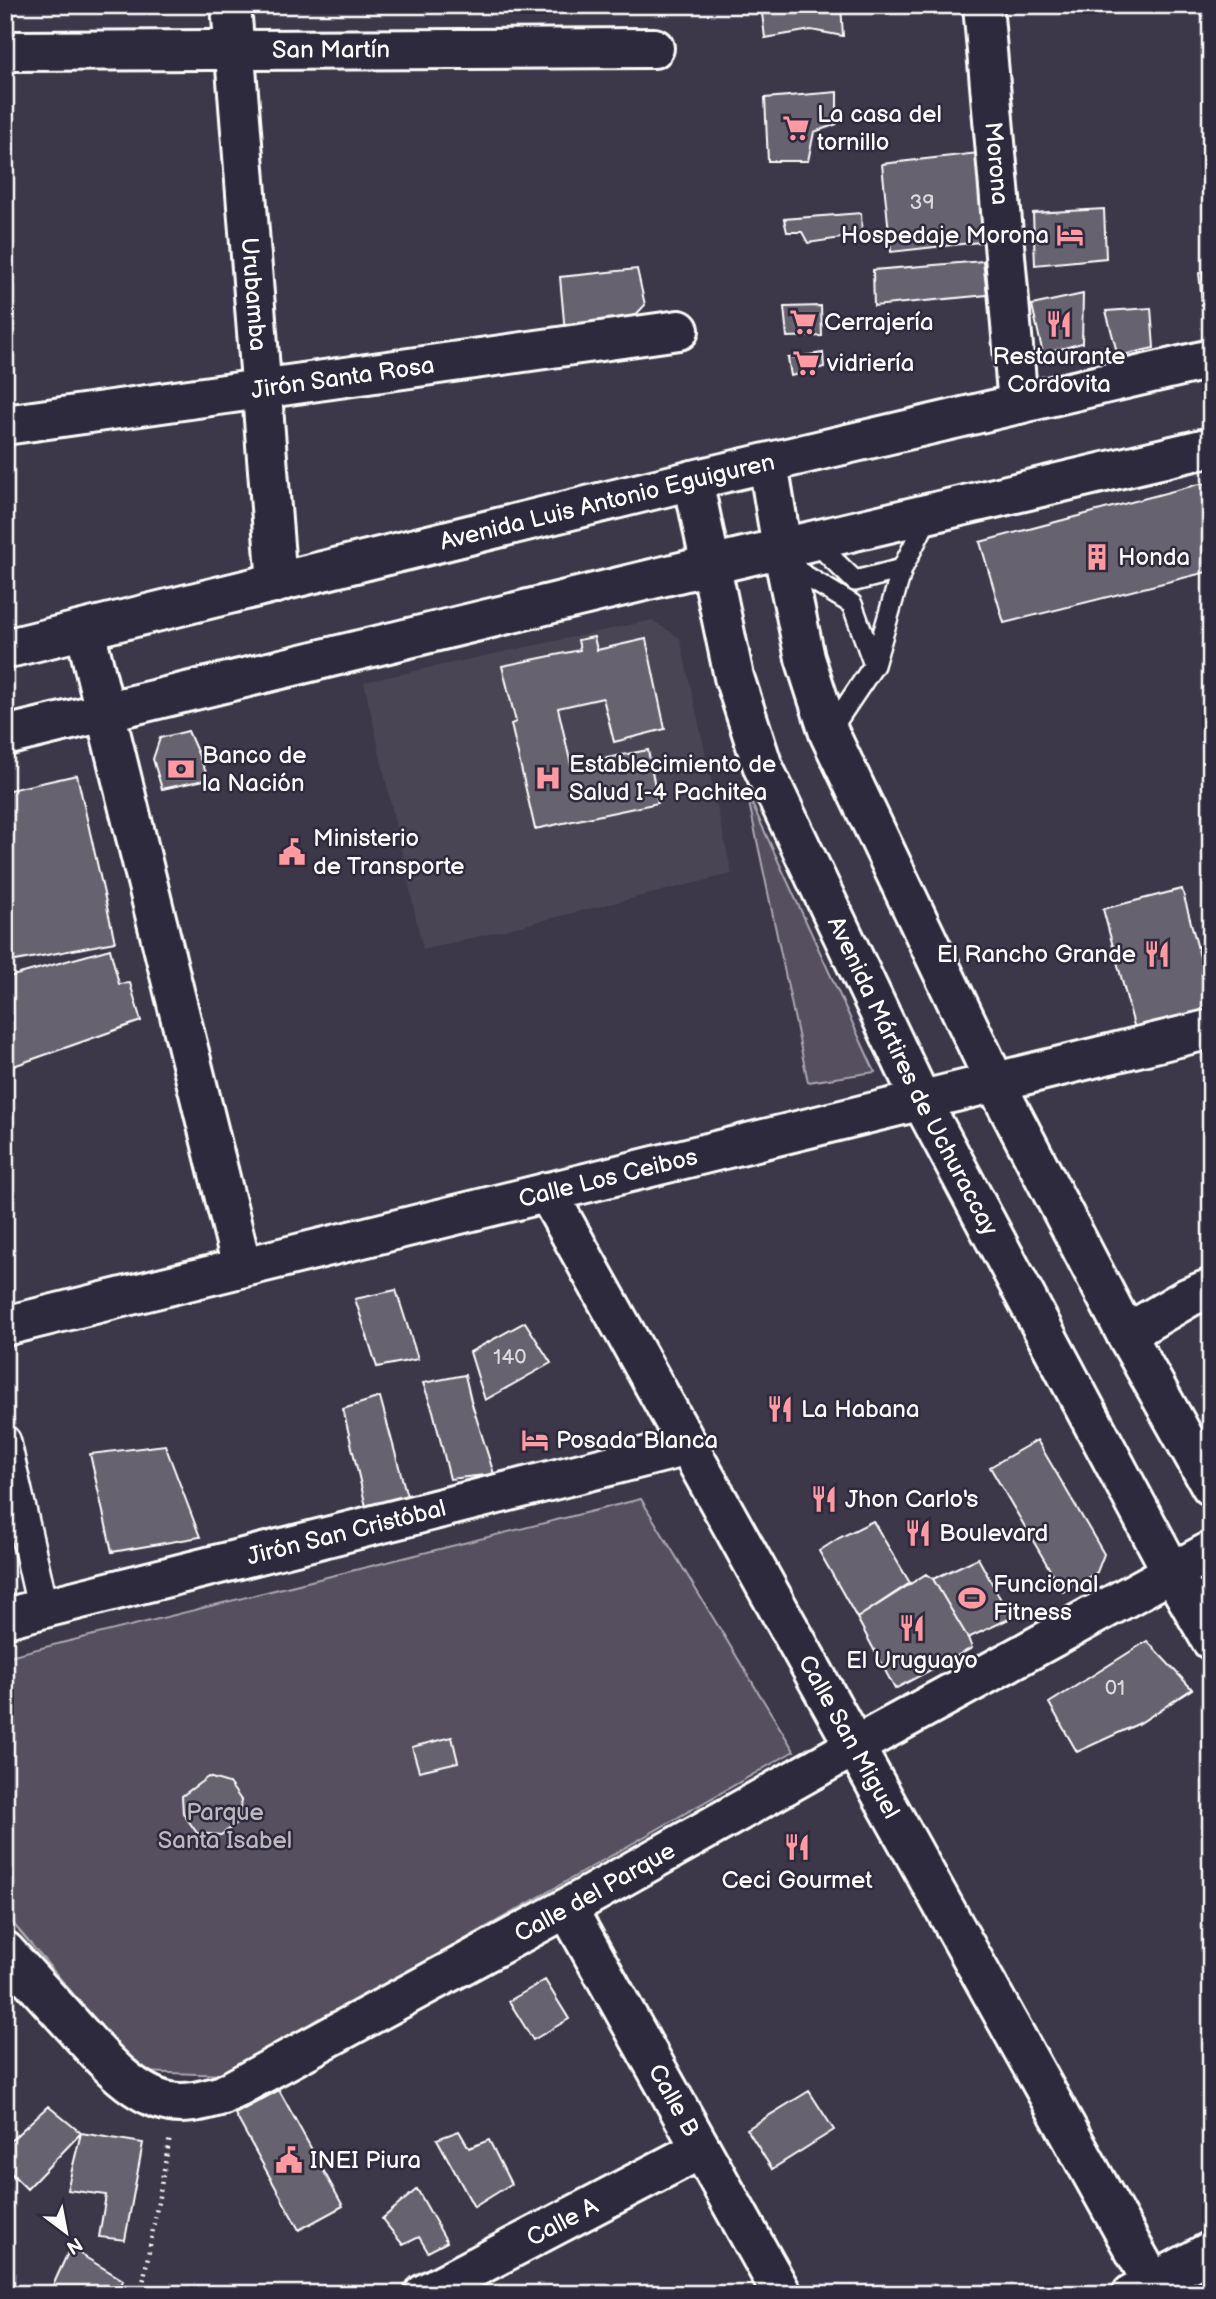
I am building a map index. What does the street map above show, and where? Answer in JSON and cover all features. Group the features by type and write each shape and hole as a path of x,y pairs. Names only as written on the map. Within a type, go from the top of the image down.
{"street":[{"name":"Urubamba","path":"231,5 277,583"},
{"name":"Morona","path":"983,5 1017,404"},
{"name":"San Martín","path":"5,51 654,48"},
{"name":"Jirón Santa Rosa","path":"5,425 679,330"},
{"name":"Avenida Luis Antonio Eguiguren","path":"5,649 693,481 1211,359"},
{"path":"5,736 710,565 794,551 930,513 1211,447"},
{"path":"768,463 794,551 805,658 829,733 995,1082 1126,1334 1211,1486"},
{"name":"Avenida Mártires de Uchuraccay","path":"693,481 734,677 763,767 921,1100 1172,1572 1211,1640"},
{"path":"85,630 242,1267"},
{"name":"Calle Los Ceibos","path":"5,1326 1211,1029"},
{"name":"Calle San Miguel","path":"547,1192 855,1746 1142,2288"},
{"path":"1126,1334 1189,1297 1211,1288"},
{"path":"5,1441 43,1608"},
{"name":"Jirón San Cristóbal","path":"5,1618 688,1446"},
{"name":"Calle del Parque","path":"5,1951 109,2064 149,2095 191,2103 223,2095 567,1908 1211,1551"},
{"name":"Calle B","path":"567,1908 782,2294"},
{"name":"Calle A","path":"424,2294 701,2149"},
{"path":"1142,2288 1211,2251"}],"lane":[{"path":"829,733 874,665 902,569 930,513"},
{"path":"794,551 855,581 902,569"},
{"path":"794,551 852,604"},
{"path":"855,581 852,604 874,665"}],"path":[{"path":"141,2294 176,2102"}],"shaded area":[{"name":"Establecimiento de Salud I-4 Pachitea","path":"652,620 680,638 732,874 423,950 364,682"}],"green space":[{"path":"747,793 875,1072 808,1082"},
{"name":"Parque Santa Isabel","path":"641,1499 794,1751 228,2075 140,2072 5,1914 5,1657"}],"building":[{"path":"761,5 841,5 843,36 811,30 765,38"},
{"name":"La casa del tornillo","path":"837,92 837,124 814,132 808,161 768,161 765,98"},
{"path":"978,153 988,241 891,252 882,164"},
{"name":"Hospedaje Morona","path":"1104,209 1106,258 1035,265 1033,213"},
{"path":"861,213 862,235 808,243 802,232 787,232 784,219"},
{"path":"983,261 987,295 874,306 873,270"},
{"path":"637,269 645,305 628,323 565,332 560,277"},
{"path":"1211,271 1211,319 1204,321 1199,273"},
{"name":"Restaurante Cordovita","path":"1083,294 1082,343 1043,354 1032,305"},
{"name":"Cerrajería","path":"821,306 822,336 787,337 784,307"},
{"path":"1151,308 1154,348 1118,356 1106,311"},
{"name":"vidriería","path":"823,353 824,367 791,376 788,358"},
{"name":"Honda","path":"1203,483 1211,488 1211,571 1004,623 980,542"},
{"path":"594,637 597,650 646,639 665,729 614,742 603,698 558,708 571,765 648,750 658,803 535,829 511,724 516,722 502,666 580,650 578,640"},
{"name":"Banco de la Nación","path":"188,731 209,779 162,789 153,759 160,738"},
{"path":"77,775 115,942 5,963 5,791"},
{"name":"El Rancho Grande","path":"1182,889 1211,998 1211,1012 1136,1033 1103,909"},
{"path":"110,949 119,984 130,983 141,1021 5,1069 5,978"},
{"path":"396,1290 418,1359 377,1367 355,1299"},
{"path":"525,1322 551,1363 485,1400 470,1352"},
{"path":"465,1375 494,1474 450,1479 423,1383"},
{"path":"380,1397 408,1500 367,1511 343,1409"},
{"path":"1037,1440 1104,1554 1097,1572 1063,1592 990,1467"},
{"path":"165,1445 200,1537 112,1552 90,1454"},
{"path":"873,1521 910,1583 857,1618 819,1551"},
{"name":"Funcional Fitness","path":"978,1558 1011,1618 968,1638 933,1579"},
{"name":"El Uruguayo","path":"926,1574 933,1579 972,1648 895,1689 857,1618"},
{"path":"1147,1641 1192,1689 1140,1723 1077,1752 1049,1703"},
{"path":"452,1737 458,1762 419,1771 412,1747"},
{"path":"208,1777 229,1783 241,1800 240,1821 221,1835 197,1833 183,1813 182,1796"},
{"path":"545,1980 569,2019 533,2040 509,2001"},
{"name":"INEI Piura","path":"279,2090 343,2206 299,2230 235,2114"},
{"path":"809,2091 834,2130 772,2169 747,2129"},
{"path":"48,2106 81,2133 27,2189 5,2167 5,2146"},
{"path":"459,2131 469,2148 489,2140 511,2184 474,2207 437,2139"},
{"path":"81,2133 143,2143 125,2240 99,2237 106,2195 67,2190"},
{"path":"417,2189 447,2242 428,2252 419,2237 403,2245 382,2219"},
{"path":"70,2248 123,2280 119,2294 50,2292"}],"place":[{"name":"La casa del tornillo","path":"796,128"},
{"name":"Hospedaje Morona","path":"1070,235"},
{"name":"Cerrajería","path":"803,322"},
{"name":"Restaurante Cordovita","path":"1059,324"},
{"name":"vidriería","path":"806,363"},
{"name":"Honda","path":"1097,557"},
{"name":"Banco de la Nación","path":"181,769"},
{"name":"Establecimiento de Salud I-4 Pachitea","path":"548,778"},
{"name":"Ministerio de Transporte","path":"292,852"},
{"name":"El Rancho Grande","path":"1157,954"},
{"name":"La Habana","path":"780,1409"},
{"name":"Posada Blanca","path":"535,1440"},
{"name":"Jhon Carlo's","path":"824,1499"},
{"name":"Boulevard","path":"918,1533"},
{"name":"Funcional Fitness","path":"972,1598"},
{"name":"El Uruguayo","path":"912,1628"},
{"name":"Ceci Gourmet","path":"797,1847"},
{"name":"INEI Piura","path":"289,2160"}]}
